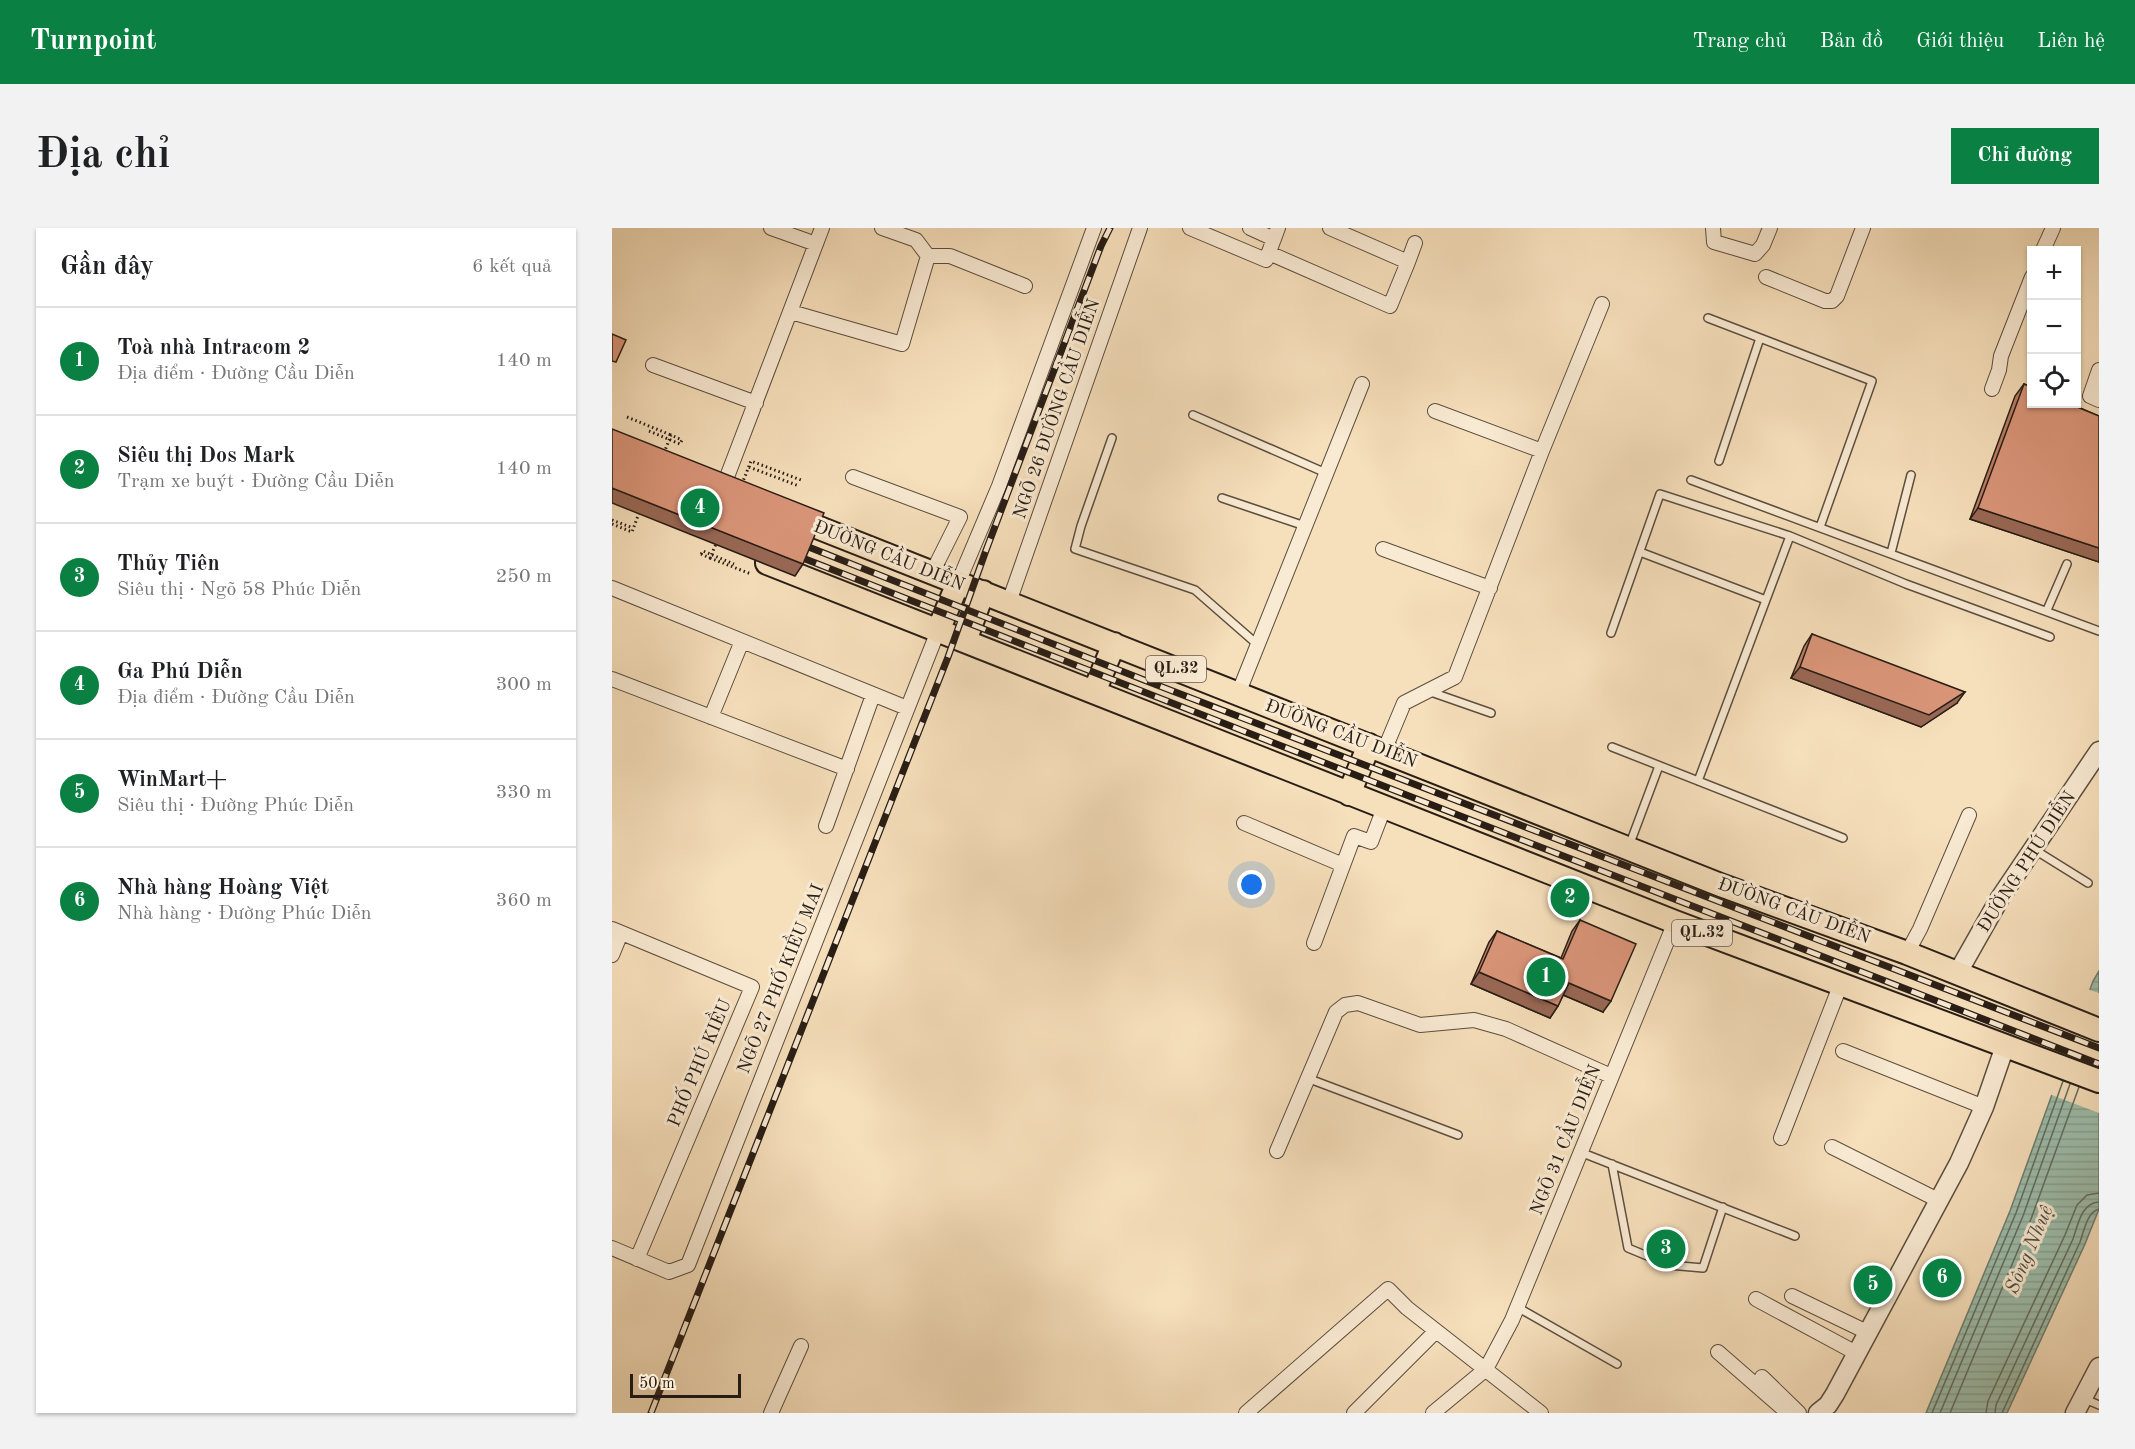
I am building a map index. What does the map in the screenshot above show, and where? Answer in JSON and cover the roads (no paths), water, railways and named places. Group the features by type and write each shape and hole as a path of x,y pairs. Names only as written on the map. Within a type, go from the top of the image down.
{"highway":[{"name":"ĐƯỜNG CẦU DIỄN","path":"765,507 1723,886 1906,953 2099,1030"},
{"name":"QL.32","path":"741,559 964,641 1840,986 2099,1081"},
{"path":"938,631 958,583"},
{"path":"964,641 982,592"},
{"path":"1094,692 1114,644"},
{"path":"1349,794 1377,748"}],"street":[{"path":"771,228 816,244"},
{"path":"727,489 756,403 822,228"},
{"path":"882,228 916,240 928,256"},
{"path":"958,583 999,486 1094,228"},
{"name":"NGÕ 26 ĐƯỜNG CẦU DIỄN","path":"1009,603 1140,228"},
{"path":"1190,228 1266,260 1276,233 1250,228"},
{"path":"1330,228 1408,262"},
{"path":"1713,228 1714,242 1755,254 1763,245 1770,228"},
{"path":"1766,277 1825,301 1832,301 1837,296 1863,228"},
{"path":"2045,246 2053,228"},
{"path":"1269,253 1390,306 1415,243"},
{"path":"791,312 902,344 928,256"},
{"path":"928,256 950,256 1025,286"},
{"path":"1992,389 2001,356 2027,288"},
{"path":"1377,748 1404,703 1455,677 1542,451 1602,304"},
{"path":"653,365 756,403"},
{"path":"2099,370 2090,396 2099,400"},
{"path":"1238,694 1362,384"},
{"path":"1435,411 1542,451"},
{"path":"853,477 960,517 932,573"},
{"path":"1383,549 1490,588"},
{"path":"612,588 908,708"},
{"name":"NGÕ 27 PHỐ KIỀU MAI","path":"612,1248 669,1272 688,1265 938,631"},
{"path":"711,717 742,641"},
{"path":"612,679 847,769"},
{"path":"826,826 873,695"},
{"name":"ĐƯỜNG PHÚ DIỄN","path":"1957,974 2000,898 2099,752"},
{"path":"1314,943 1354,836 1371,842 1384,808"},
{"path":"1906,953 1920,929 1969,815"},
{"path":"1244,823 1343,865"},
{"name":"NGÕ 31 CẦU DIỄN","path":"1486,1369 1517,1307 1674,922"},
{"path":"612,955 616,931"},
{"name":"PHỐ PHÚ KIỀU","path":"616,931 752,987 637,1259"},
{"path":"1781,1138 1840,986"},
{"path":"1277,1150 1336,1012 1345,1005 1358,1003 1420,1025 1474,1020 1506,1029 1611,1077"},
{"path":"1818,1413 1832,1400 1940,1201 1984,1107 2005,1046"},
{"path":"1844,1051 1984,1107"},
{"path":"1832,1147 1940,1201"},
{"path":"1246,1413 1388,1289 1407,1308 1541,1413"},
{"path":"1792,1296 1869,1333"},
{"path":"1756,1299 1858,1354"},
{"path":"1354,1413 1436,1331"},
{"path":"771,1413 801,1346"},
{"path":"1718,1352 1788,1413"},
{"path":"2086,1405 2099,1367"},
{"path":"1433,1413 1486,1369"},
{"path":"1762,1377 1799,1413"}],"lane":[{"path":"1708,318 1872,381 1820,527"},
{"path":"1719,461 1760,338"},
{"path":"1193,415 1326,474"},
{"path":"1112,438 1075,549 1195,590 1258,645"},
{"path":"1891,553 1911,475"},
{"path":"1691,480 2099,631"},
{"path":"1611,633 1660,494 1790,536 1906,584 2050,637"},
{"path":"1222,498 1305,526"},
{"path":"1698,781 1790,536"},
{"path":"1640,552 1766,600"},
{"path":"2047,610 2067,564"},
{"path":"1428,692 1491,713"},
{"path":"1612,747 1843,838"},
{"path":"1628,848 1659,766"},
{"path":"2032,849 2088,884"},
{"path":"1307,1078 1458,1135"},
{"path":"1580,1152 1795,1236"},
{"path":"1612,1164 1629,1248 1669,1265 1703,1268 1723,1207"},
{"path":"1517,1307 1617,1364"}],"water":[{"name":"Sông Nhuệ","path":"2099,971 2099,1209 2007,1413 1926,1413 2010,1211 2093,981"}],"railway":[{"path":"651,1413 948,657 985,553 1101,246 1110,228"},
{"path":"796,542 1144,680 2099,1048"},
{"path":"790,553 2099,1064"}],"place":[{"name":"Ga Phú Diễn","path":"700,508"},
{"name":"Siêu thị Dos Mark","path":"1570,898"},
{"name":"Toà nhà Intracom 2","path":"1546,977"},
{"name":"Thủy Tiên","path":"1666,1249"},
{"name":"Nhà hàng Hoàng Việt","path":"1942,1278"},
{"name":"WinMart+","path":"1873,1285"}]}
